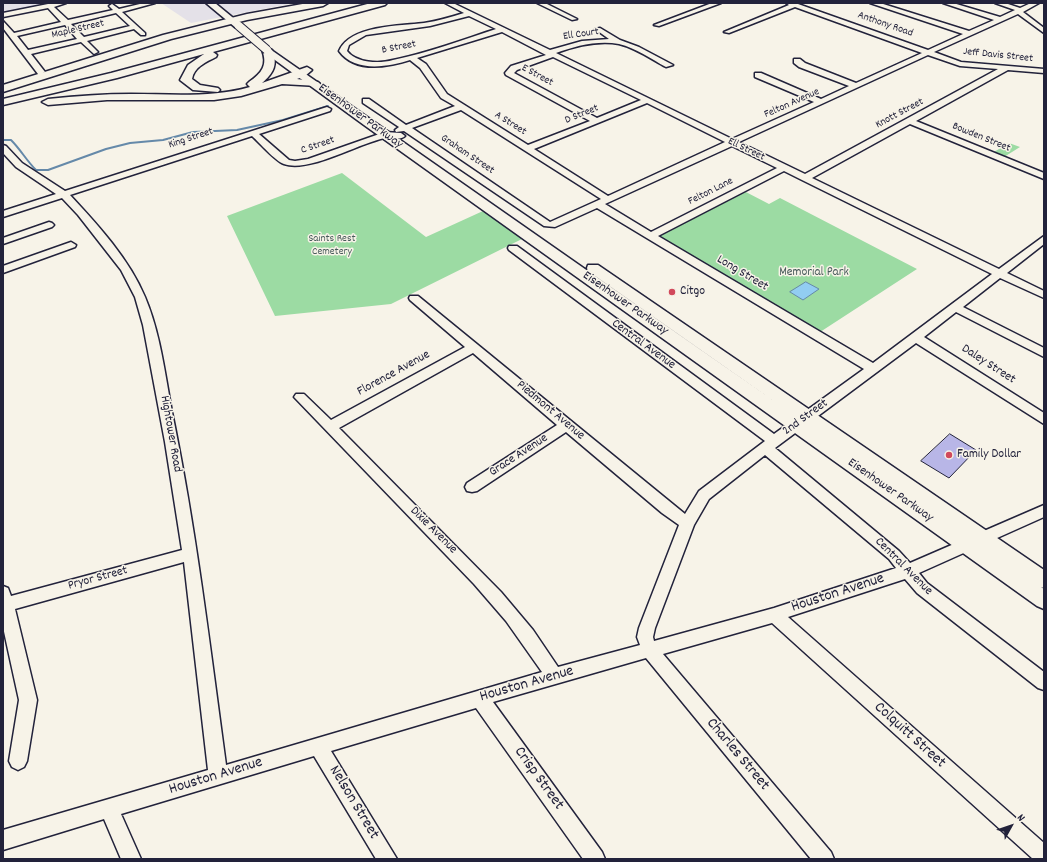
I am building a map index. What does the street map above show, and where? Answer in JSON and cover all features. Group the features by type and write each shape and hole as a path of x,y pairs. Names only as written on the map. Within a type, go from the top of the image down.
{"highway":[{"path":"3,89 125,50 209,27 234,17 261,14 323,3"},
{"path":"3,97 120,69 365,3"},
{"path":"3,102 121,74 382,3"},
{"path":"302,72 231,89 209,90 192,86 188,83 186,77 195,65 213,54 336,16"},
{"path":"253,84 265,75 270,68 271,48"},
{"path":"3,109 46,102 100,97 218,96 241,93 302,72"},
{"path":"276,82 294,80 314,84"}],"main road":[{"name":"Eisenhower Parkway","path":"210,3 234,17 302,72 393,132 975,542 1044,600"},
{"name":"Eisenhower Parkway","path":"302,72 314,84 393,132"},
{"name":"Eisenhower Parkway","path":"975,542 1044,580"}],"street":[{"path":"3,15 63,3"},
{"path":"108,3 143,34"},
{"path":"12,35 152,3"},
{"name":"Ell Street","path":"448,3 1044,296"},
{"path":"540,3 554,6 574,19"},
{"path":"657,25 718,3"},
{"path":"727,32 795,5 810,3"},
{"path":"873,3 968,33"},
{"path":"946,3 999,19"},
{"path":"998,3 1019,10 1044,31"},
{"name":"Felton Avenue","path":"556,224 596,204 1036,3"},
{"path":"457,8 464,5"},
{"name":"Anthony Road","path":"795,5 928,52"},
{"path":"50,6 94,52"},
{"name":"B Street","path":"469,14 428,24 362,34 346,42 343,47 344,54 366,63 392,63 501,30"},
{"path":"3,23 41,72"},
{"name":"Maple Street","path":"26,53 135,27"},
{"name":"Ell Court","path":"598,30 618,42 669,65"},
{"name":"Ell Court","path":"550,54 570,45 618,42"},
{"name":"Jeff Davis Street","path":"928,52 960,64 1044,71"},
{"name":"E Street","path":"550,54 514,68 509,73 597,121"},
{"name":"A Street","path":"412,58 423,66 444,96 607,199"},
{"path":"797,61 802,65 857,86"},
{"name":"Knott Street","path":"804,178 1006,68"},
{"path":"758,75 822,102"},
{"name":"Graham Street","path":"366,101 393,132 547,224 556,224"},
{"name":"D Street","path":"527,149 646,101"},
{"name":"C Street","path":"252,132 286,162 295,164 310,161 461,107"},
{"name":"King Street","path":"3,214 326,109"},
{"name":"Bowden Street","path":"910,121 1044,176"},
{"name":"Hightower Road","path":"3,148 28,173 63,194 81,213 126,269 140,297 149,325 159,371 190,554 218,777"},
{"name":"Felton Lane","path":"650,236 783,168"},
{"name":"Long Street","path":"596,204 874,368"},
{"path":"3,241 49,225"},
{"name":"2nd Street","path":"650,651 645,637 647,628 687,523 704,495 770,444 916,337 1044,239"},
{"path":"3,270 71,245"},
{"name":"Central Avenue","path":"513,248 770,444 894,555 922,588 1044,682"},
{"name":"Piedmont Avenue","path":"414,298 667,509 687,523"},
{"path":"955,307 1044,352"},
{"name":"Daley Street","path":"916,337 1044,419"},
{"name":"Florence Avenue","path":"330,427 473,348"},
{"name":"Dixie Avenue","path":"300,396 479,578 521,625 542,654 554,676"},
{"name":"Grace Avenue","path":"472,487 567,425"},
{"name":"Houston Avenue","path":"3,840 554,676 650,651 774,615 908,571 1044,511"},
{"name":"Pryor Street","path":"4,598 190,554"},
{"path":"4,598 28,700 18,761"},
{"name":"Colquitt Street","path":"774,615 1044,856"},
{"name":"Charles Street","path":"650,651 824,859"},
{"name":"Crisp Street","path":"480,699 595,859"},
{"name":"Nelson Street","path":"318,746 387,859"},
{"path":"109,808 131,859"}],"shaded area":[{"path":"3,3 54,3 5,14 3,13"},
{"path":"161,3 295,3 191,23"}],"green space":[{"path":"1009,143 1020,147 1004,157 994,152"},
{"name":"Saints Rest Cemetery","path":"342,173 426,237 483,211 522,239 391,304 275,316 227,216"},
{"name":"Memorial Park","path":"742,190 769,204 780,198 917,269 817,334 653,234"}],"water":[{"path":"806,282 819,289 803,300 790,292"}],"building":[{"name":"Family Dollar","path":"950,434 976,450 949,478 921,461"}],"waterway":[{"path":"4,140 11,140 36,170 48,170 106,149 130,143 163,140 193,132 237,130 283,120 328,106"}],"place":[{"name":"Citgo","path":"672,292"},
{"name":"Family Dollar","path":"949,455"}]}
